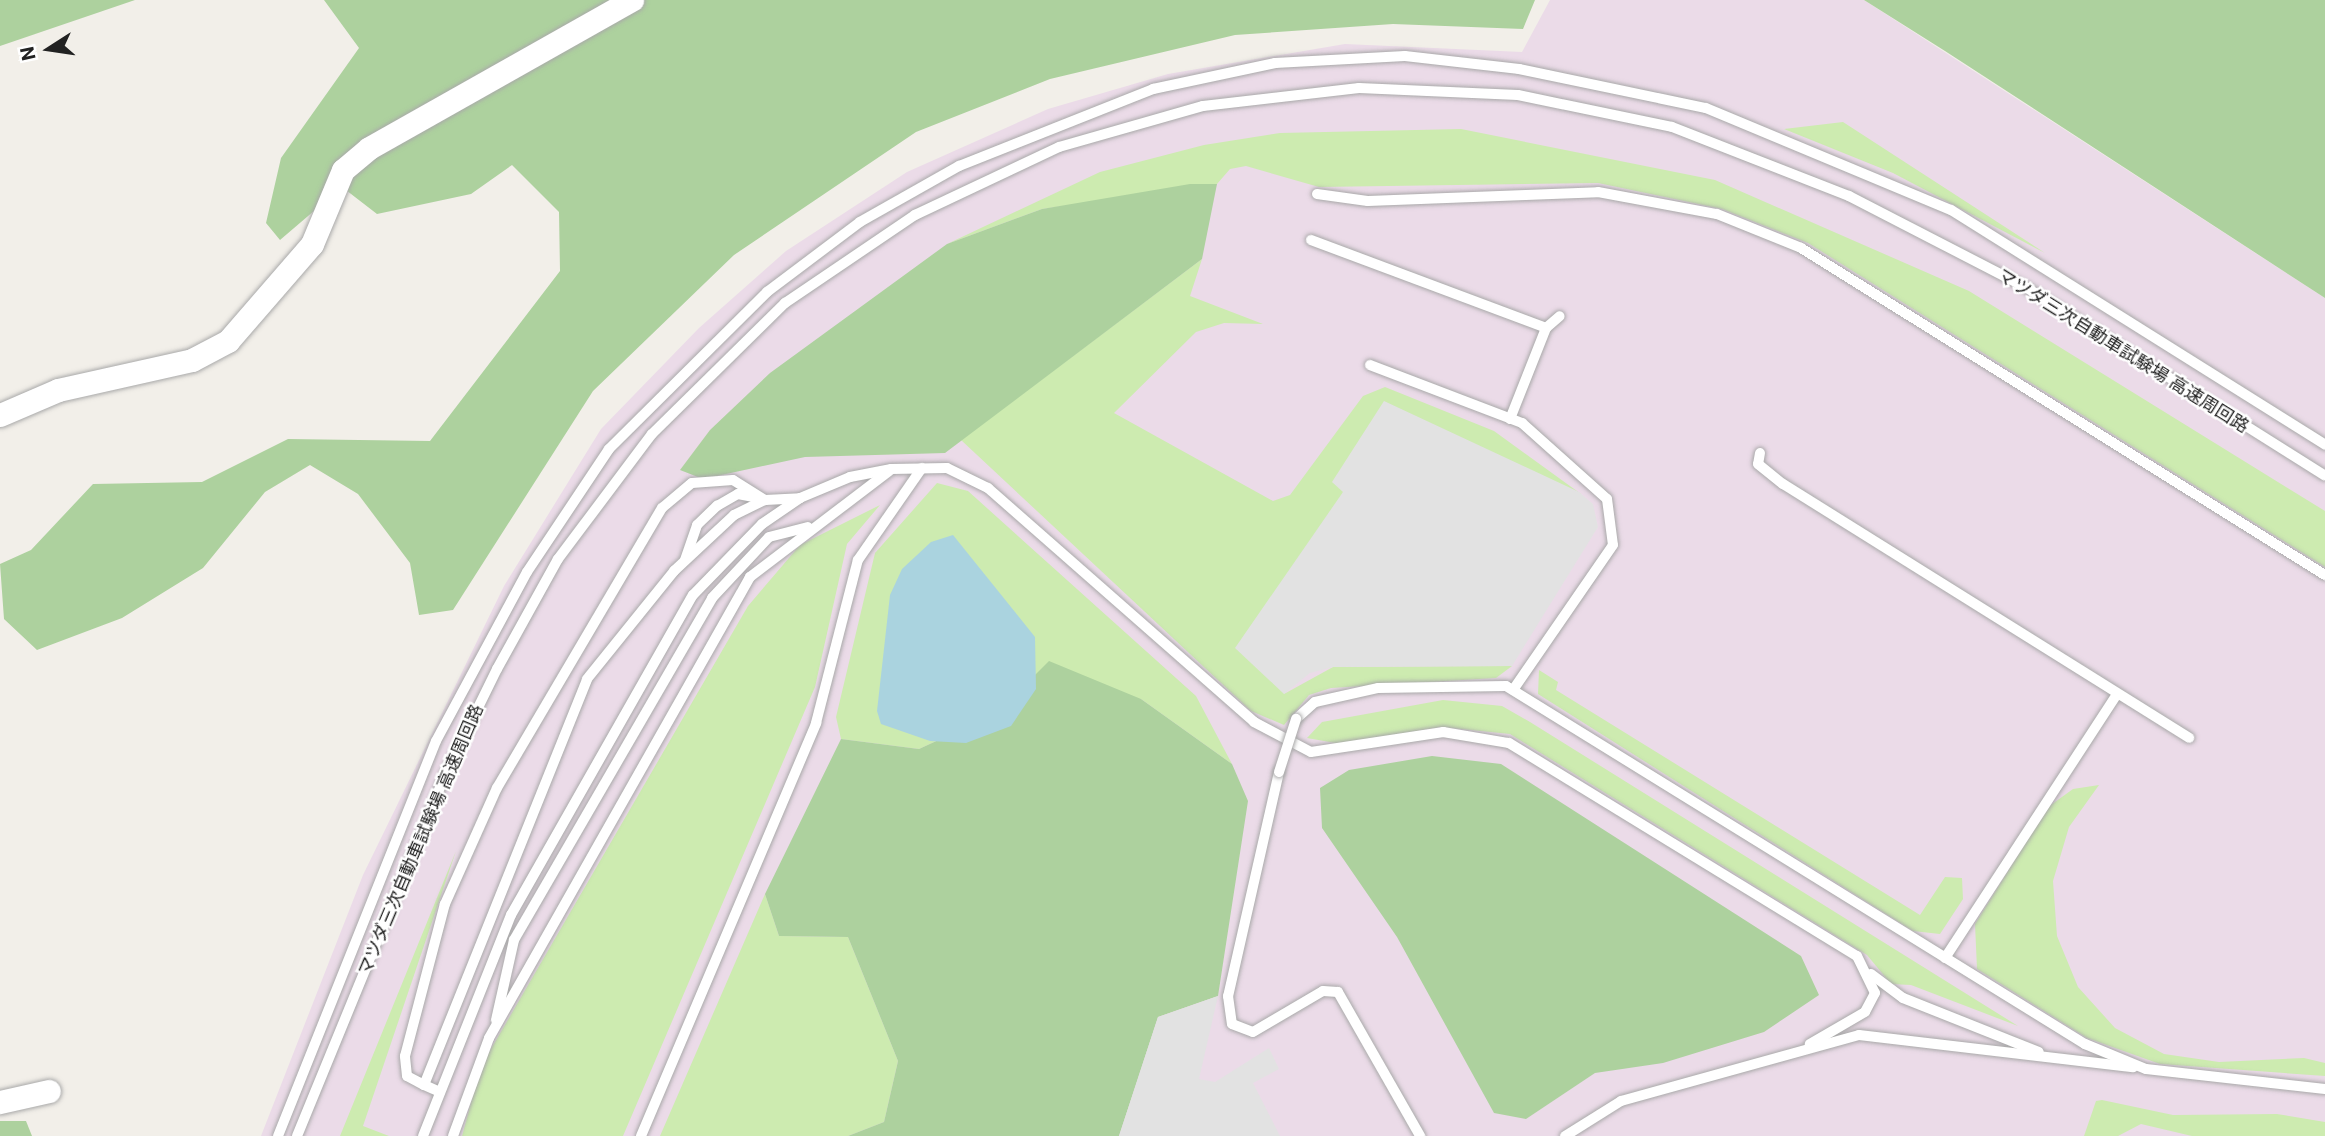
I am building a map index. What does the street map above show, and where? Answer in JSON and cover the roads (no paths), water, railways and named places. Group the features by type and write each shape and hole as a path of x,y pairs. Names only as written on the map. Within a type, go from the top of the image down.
{"street":[{"path":"0,415 58,390 192,360 228,341 312,244 343,170 369,148 632,0"},
{"path":"0,1102 49,1091"}],"lane":[{"path":"278,1136 436,741 527,572 609,449 768,292 860,222 959,166 1153,89 1275,63 1405,55 1519,69 1706,108 1951,210 2325,445"},
{"name":"マツダ三次自動車試験場 高速周回路","path":"297,1136 441,785 497,669 558,559 652,433 785,303 915,215 1059,147 1203,106 1359,88 1518,95 1672,127 1849,196 2026,288 2325,476"},
{"path":"1317,194 1368,201 1598,192 1717,214 1801,248 2325,575"},
{"path":"1311,240 1546,328"},
{"path":"1510,418 1546,328 1560,316"},
{"path":"1370,365 1510,418 1584,476 1607,499 1614,524 1613,545 1513,690"},
{"path":"1760,453 1758,464 1783,484 2189,738"},
{"path":"641,1136 816,723 858,560 922,468"},
{"path":"423,1136 511,915 693,596 762,524 800,498 850,477 891,469 947,468 988,488 1254,722 1311,751 1443,732 1510,743 1857,956 1871,974 1903,998 2055,1058"},
{"path":"494,1029 750,577 814,525 891,469"},
{"path":"440,1092 407,1076 405,1056 445,904 496,788 662,508 692,483 733,480 765,500"},
{"path":"684,562 696,525 717,506 738,494 765,500 800,498"},
{"path":"424,1085 587,679 684,562 734,515 765,500"},
{"path":"453,1136 494,1029 514,940 712,598 769,537 814,525"},
{"path":"1420,1136 1338,992 1323,991 1253,1032 1232,1024 1228,996 1279,772 1296,719 1315,702 1378,688 1448,683 1513,690 2085,1044 2146,1069"},
{"path":"1945,958 2117,694"},
{"path":"1810,1044 1865,1012 1875,993 1871,974"},
{"path":"1565,1136 1621,1101 1810,1044 1859,1035 2325,1089"}],"water":[{"path":"953,535 1035,637 1036,689 1011,726 966,743 930,741 881,724 877,711 890,595 902,569 931,542"}]}
